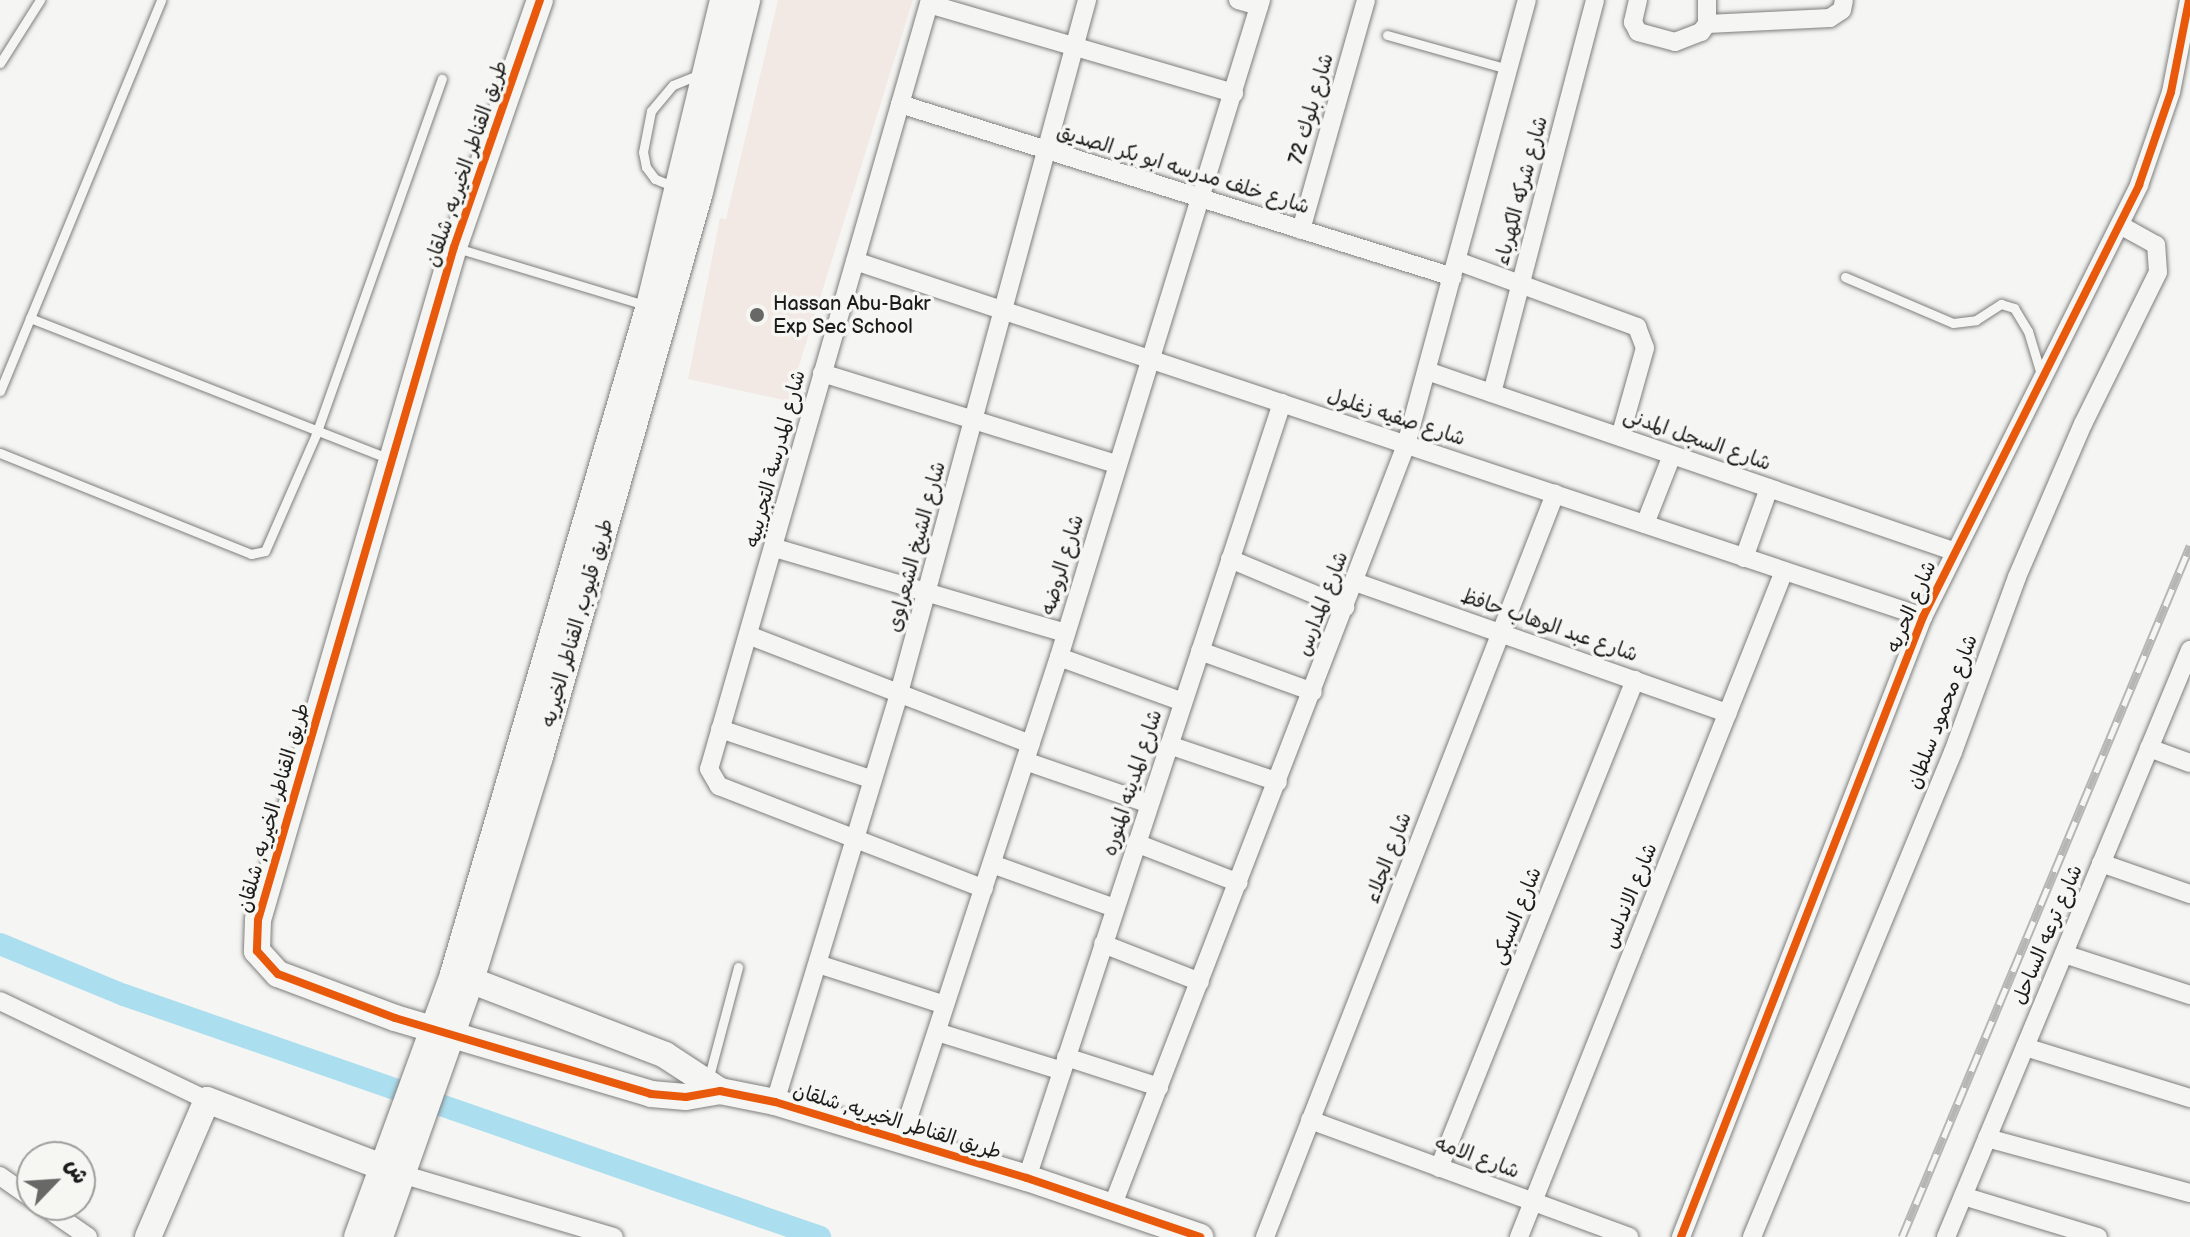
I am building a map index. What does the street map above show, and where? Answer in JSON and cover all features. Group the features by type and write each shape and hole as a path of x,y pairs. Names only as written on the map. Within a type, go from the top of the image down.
{"street":[{"name":"طريق القناطر الخيريه, شلقان","path":"540,0 454,247 255,935 265,964 278,974 440,1041 651,1094 686,1097 714,1085"},
{"name":"شارع الشيخ الشعراوى","path":"775,1102 899,693 1087,0"},
{"path":"1238,0 1260,3"},
{"name":"شارع بلوك 72","path":"1301,230 1366,0"},
{"name":"شارع المدارس","path":"1112,1207 1406,445 1527,0"},
{"name":"شارع شركه الكهرباء","path":"1492,393 1595,0"},
{"path":"1638,0 1633,22 1644,35 1685,41 1707,24 1830,18 1842,10 1844,0"},
{"path":"1707,0 1707,24"},
{"name":"شارع الحريه","path":"1681,1237 1923,617 1953,551 2120,225 2171,92 2189,0"},
{"name":"طريق قليوب, القناطر الخيريه","path":"462,977 649,306 689,190 706,72 735,1"},
{"name":"طريق قليوب, القناطر الخيريه","path":"357,1237 392,1171 462,977 689,190 735,1"},
{"path":"929,2 1234,93"},
{"name":"شارع المدرسة التجريبيه","path":"929,2 775,548 709,769 719,786 984,889"},
{"name":"شارع الروضه","path":"901,1140 1059,657 1147,358 1202,200 1260,3"},
{"path":"2171,92 2190,98"},
{"name":"شارع خلف مدرسه ابو بكر الصديق","path":"900,104 1301,230 1520,284 1637,327 1644,336 1645,348 1620,437"},
{"name":"شارع محمود سلطان","path":"1752,1237 1953,752 2017,577 2083,424 2158,272 2156,245 2120,225"},
{"name":"شارع صفيه زغلول","path":"855,261 1923,617"},
{"name":"شارع السجل المدنى","path":"1427,371 1953,551"},
{"path":"822,373 1116,464"},
{"name":"شارع المدينه المنوره","path":"1027,1178 1282,403"},
{"path":"1645,524 1672,455"},
{"path":"1744,558 1769,488"},
{"name":"شارع الجلاء","path":"1265,1237 1555,494"},
{"path":"775,548 1065,633"},
{"path":"1230,559 1345,607"},
{"name":"شارع الاندلس","path":"1519,1237 1784,571"},
{"name":"شارع عبد الوهاب حافظ","path":"1355,582 1728,713"},
{"path":"748,635 899,693 1149,804"},
{"name":"شارع ترعه الساحل","path":"1946,1237 2190,650"},
{"path":"1200,651 1313,692"},
{"path":"1059,657 1183,702"},
{"name":"شارع السبكى","path":"1439,1168 1635,680"},
{"path":"720,729 873,780"},
{"path":"1169,745 1278,782"},
{"path":"2149,748 2190,763"},
{"path":"1136,843 1239,883"},
{"path":"2101,863 2190,894"},
{"path":"992,864 1115,908"},
{"path":"1103,944 1200,982"},
{"path":"2064,954 2190,995"},
{"path":"818,964 945,1005"},
{"name":"طريق القناطر الخيريه, شلقان","path":"462,977 665,1055 714,1085 1027,1178 1200,1237"},
{"path":"0,1001 207,1100 392,1171 613,1237"},
{"path":"937,1032 1159,1087"},
{"path":"2025,1047 2190,1098"},
{"path":"148,1237 207,1100"},
{"name":"شارع الامه","path":"1310,1120 1629,1237"},
{"path":"1987,1138 2190,1193"},
{"name":"طريق قليوب, القناطر الخيريه","path":"380,1237 392,1171"},
{"path":"1963,1196 2098,1237"},
{"path":"65,1221 88,1237"}],"lane":[{"path":"0,63 40,0"},
{"path":"0,391 161,0"},
{"path":"716,0 735,1"},
{"path":"1387,35 1508,69"},
{"path":"689,190 655,179 646,167 643,152 651,111 673,85 706,72"},
{"path":"0,453 256,554 272,543 316,434 442,79"},
{"path":"454,247 649,306"},
{"path":"1845,277 1953,323 1976,320 2001,304 2014,308 2028,331 2042,378"},
{"path":"30,318 316,434 392,460"},
{"path":"714,1085 738,967"}],"shaded area":[{"path":"778,0 913,0 788,401 688,379 720,218 726,219"}],"waterway":[{"path":"0,944 124,995 820,1237"}],"railway":[{"path":"1902,1237 2190,546"}],"cycle path":[{"path":"540,0 454,247 258,920 257,951 278,974 395,1018 651,1094 686,1097 720,1091 775,1102 1027,1178 1200,1237"},
{"path":"1681,1237 1923,617 2139,185 2171,92 2189,0"}],"place":[{"name":"Hassan Abu-Bakr Exp Sec School","path":"757,315"}]}
